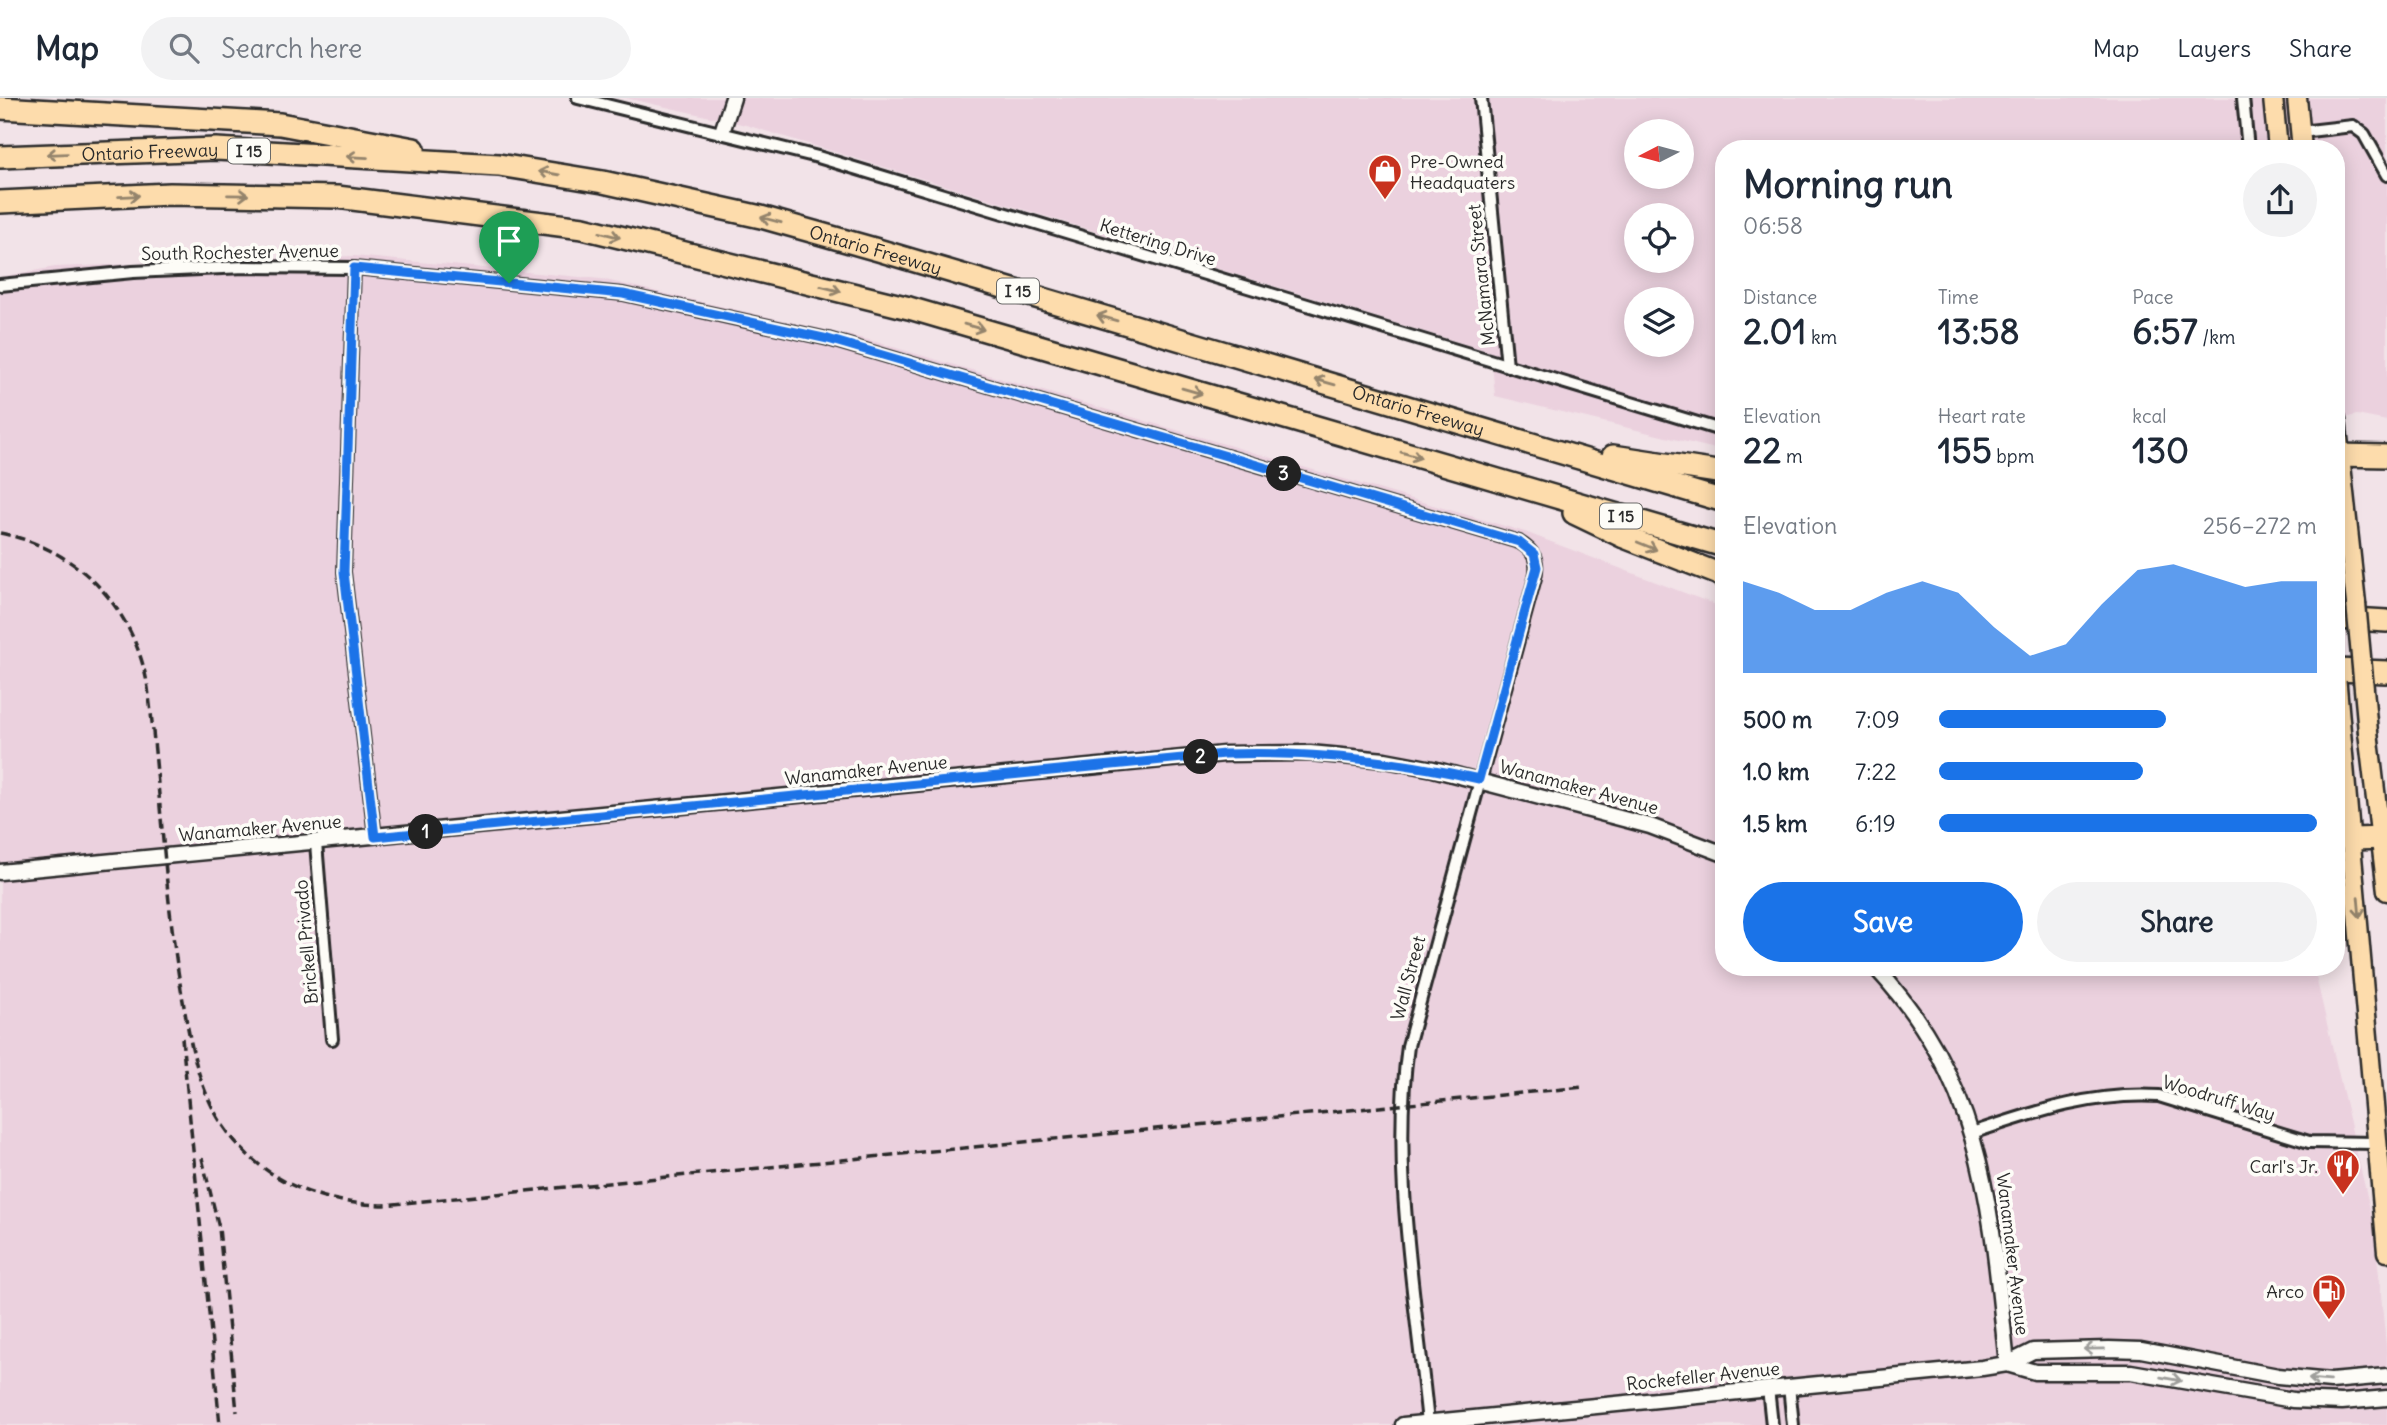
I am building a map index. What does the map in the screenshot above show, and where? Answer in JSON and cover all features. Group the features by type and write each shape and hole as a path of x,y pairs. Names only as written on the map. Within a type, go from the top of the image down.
{"highway":[{"path":"0,108 279,124 499,164"},
{"name":"Ontario Freeway","path":"0,157 216,149 499,164 603,182 761,217 1715,497"},
{"name":"I 15","path":"0,202 170,194 337,197 583,228 909,308 1715,542"},
{"path":"0,214 88,197"},
{"path":"1532,443 1715,472"},
{"path":"2345,455 2387,456"},
{"path":"1518,486 1624,537 1715,572"},
{"path":"2345,619 2387,621"},
{"path":"2345,672 2387,673"},
{"path":"2345,837 2384,839"}],"main road":[{"path":"2273,98 2277,140"},
{"path":"2297,98 2301,140"},
{"path":"2345,509 2368,732 2384,839 2387,891"},
{"path":"2345,847 2387,1252"}],"street":[{"name":"Kettering Drive","path":"578,98 722,132 926,189 1715,428"},
{"path":"722,132 733,98"},
{"name":"McNamara Street","path":"1481,98 1507,366"},
{"path":"2243,98 2247,140"},
{"path":"2301,140 2353,126 2364,134 2387,175"},
{"path":"354,268 344,572 375,837"},
{"name":"South Rochester Avenue","path":"0,285 133,272 354,268 623,294 828,339 1519,542 1534,554"},
{"name":"Wall Street","path":"1428,1423 1404,1171 1404,1078 1408,1046 1535,578 1537,567 1534,554"},
{"name":"Wanamaker Avenue","path":"0,872 1224,754 1299,753 1385,760 1479,779 1650,826 1715,851"},
{"name":"Brickell Privado","path":"316,843 332,1039"},
{"name":"Wanamaker Avenue","path":"1882,976 1927,1036 1951,1081 1972,1133 1992,1221 2007,1364"},
{"name":"Woodruff Way","path":"1972,1133 2080,1099 2138,1095 2159,1096 2309,1142 2376,1143"},
{"name":"Rockefeller Avenue","path":"1403,1425 2007,1364 2033,1351 2141,1350 2278,1376 2331,1381 2387,1376"},
{"name":"Rockefeller Avenue","path":"2007,1364 2035,1372 2131,1372 2293,1400 2342,1402 2387,1398"},
{"path":"1789,1387 1793,1425"},
{"path":"1768,1388 1772,1425"}],"shaded area":[{"path":"626,98 2387,98 2387,421 2357,415 2345,418 2345,140 1715,140 1715,449 1495,396 1491,352 746,125"},
{"path":"354,256 601,279 869,340 1525,532 1715,605 1715,976 2316,976 2374,1226 2387,1355 2387,1425 0,1425 0,277 55,267"}],"railway":[{"path":"0,533 29,541 78,568 99,587 130,632 141,659 148,688 176,957 188,1030 202,1083 217,1116 242,1149 277,1177 317,1195 361,1204 384,1205 1583,1087"},
{"path":"182,1038 220,1425"},
{"path":"202,1158 219,1228 237,1412"}],"place":[{"name":"Pre-Owned Headquaters","path":"1385,201"},
{"name":"Carl's Jr.","path":"2343,1196"},
{"name":"Arco","path":"2329,1321"}],"route":[{"path":"354,268 509,283 623,294 828,339 1519,542 1534,554 1537,567 1479,779 1385,760 1277,752 1224,754 375,837 344,572 354,268"}]}
